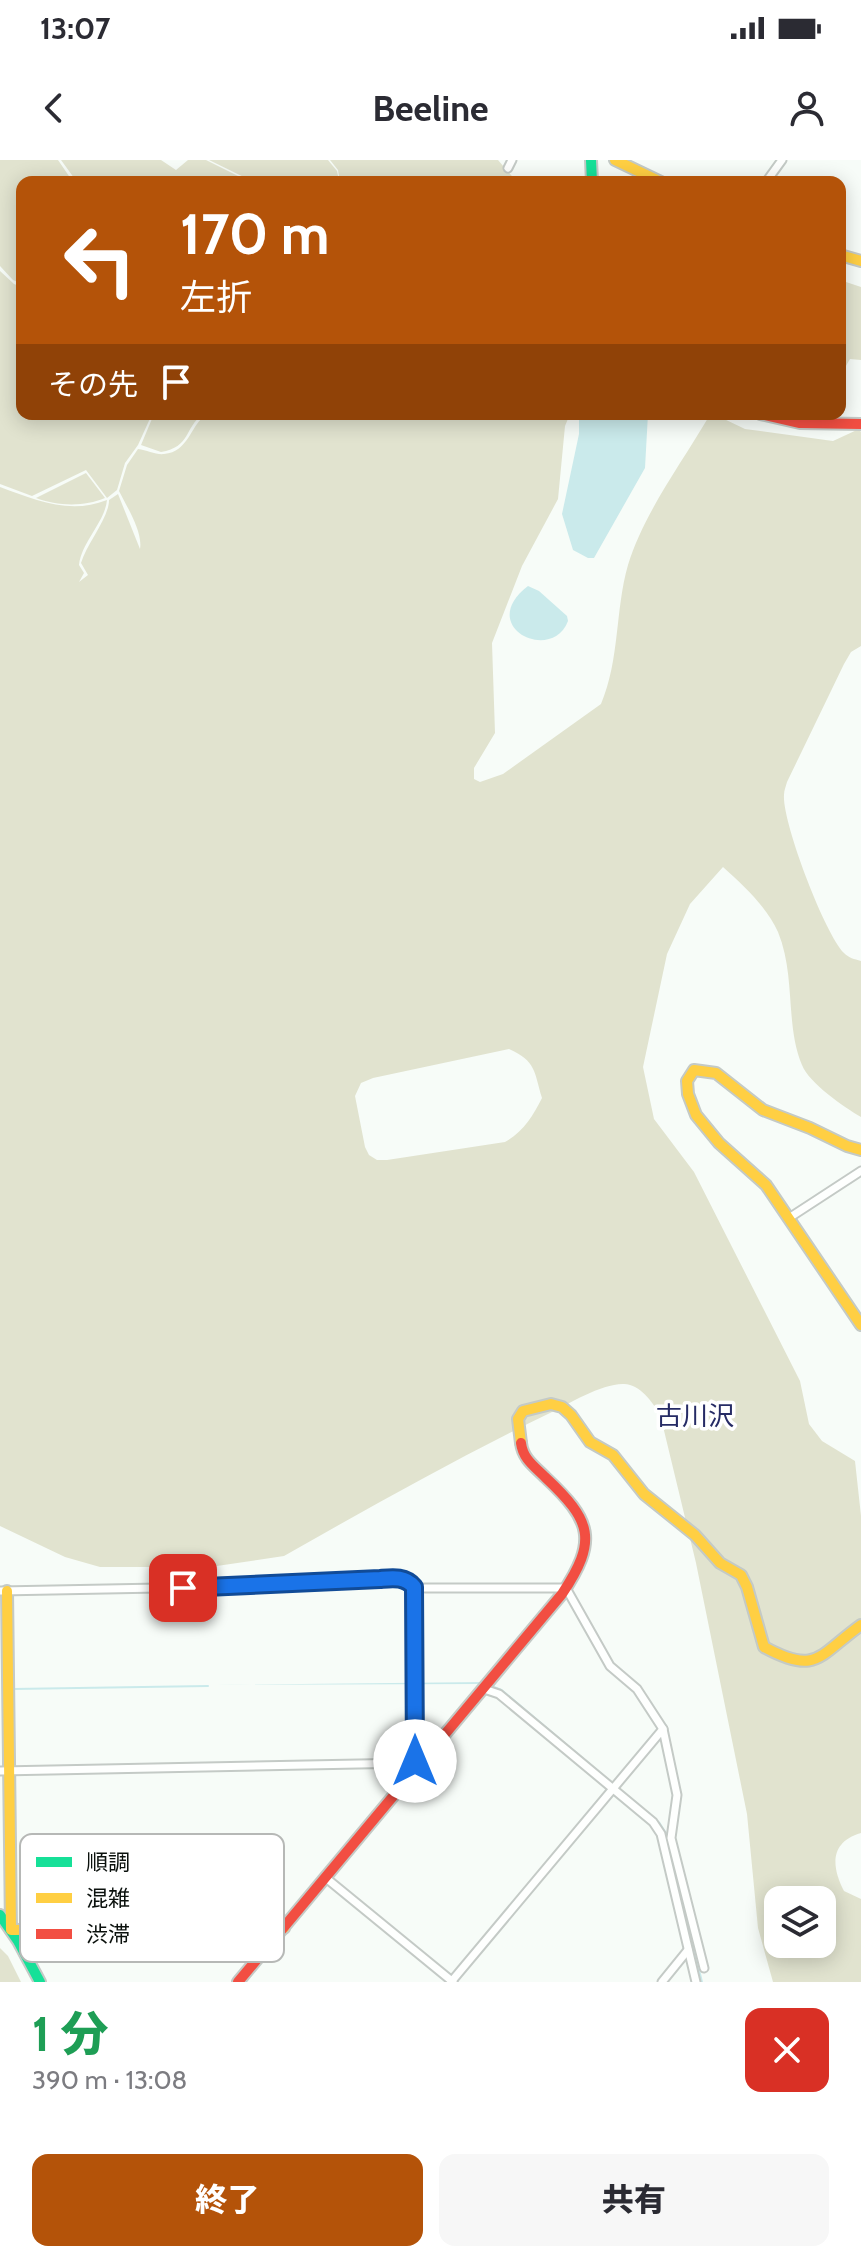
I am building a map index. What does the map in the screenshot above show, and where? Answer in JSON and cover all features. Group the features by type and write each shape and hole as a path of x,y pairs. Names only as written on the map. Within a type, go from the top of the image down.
{"main road":[{"path":"599,160 632,176"},
{"path":"615,160 648,176"},
{"path":"787,420 861,424"},
{"path":"861,1150 843,1147 811,1128 755,1106 733,1082 718,1074 694,1070 687,1081 696,1115 719,1143 766,1185 861,1325"},
{"path":"284,1928 566,1588 585,1555 586,1533 570,1502 527,1460 519,1436 518,1419 523,1411 551,1404 562,1407 590,1442 613,1455 644,1494 695,1535 720,1563 741,1575 764,1647 787,1660 799,1663 815,1661 829,1654 840,1640 861,1625"},
{"path":"4,1591 5,1771 11,1930"},
{"path":"0,1915 20,1946"},
{"path":"11,1930 20,1930"},
{"path":"29,1962 40,1982"},
{"path":"238,1982 255,1962"}],"street":[{"path":"789,1218 861,1171"},
{"path":"4,1591 212,1587 398,1578 414,1587 566,1588 610,1666 637,1689 663,1729 677,1795 671,1838 704,1968"},
{"path":"414,1587 415,1761 419,1766"},
{"path":"484,1689 499,1694 653,1822 661,1834 696,1982"},
{"path":"326,1878 452,1982 663,1729"},
{"path":"5,1771 411,1763 419,1766"},
{"path":"662,1982 688,1950"}],"green space":[{"path":"0,160 58,160 69,176 16,176 16,281 0,266"},
{"path":"61,160 161,160 176,170 188,160 206,160 238,176 73,176"},
{"path":"209,160 328,160 338,176 242,176"},
{"path":"330,160 498,160 512,176 339,176"},
{"path":"0,271 16,285 16,420 149,420 138,445 125,463 117,490 107,498 86,470 32,496 0,484"},
{"path":"846,282 861,287 861,360 850,359 846,366"},
{"path":"151,420 196,420 178,446 171,450 161,452 141,445"},
{"path":"200,420 568,420 558,499 522,566 492,643 495,733 474,768 474,779 480,782 503,774 601,704 611,670 624,582 635,546 653,508 707,420 726,420 745,429 833,441 859,429 861,432 861,646 851,652 844,664 787,782 784,795 797,852 826,924 844,953 861,961 861,1117 828,1094 802,1065 794,1034 784,949 778,932 761,905 723,867 690,904 667,954 643,1067 654,1119 694,1172 800,1381 809,1424 822,1441 855,1461 861,1516 861,1833 843,1842 835,1864 844,1891 861,1899 861,1982 773,1982 766,1958 836,1958 836,1886 764,1886 764,1950 758,1928 747,1814 696,1563 660,1414 636,1387 616,1385 586,1395 449,1464 284,1556 210,1567 100,1567 65,1557 0,1526 0,487 39,501 66,506 107,500 81,556 79,565 84,573 79,582 88,575 81,563 84,555 105,515 109,500 118,494 140,549 137,527 119,491 127,465 138,449 161,454 179,448","holes":["509,1049 524,1058 535,1074 542,1098 527,1123 505,1142 387,1160 377,1160 369,1155 355,1096 361,1083"]},
{"path":"86,473 105,498 70,504 36,498"},
{"path":"0,1948 8,1956 21,1982 0,1982"}],"water":[{"path":"579,420 648,420 645,468 594,558 573,550 562,514 579,434"},
{"path":"528,586 539,591 567,616 568,621 560,634 534,640 522,635 513,626 510,615 514,601"},
{"path":"484,1682 502,1689 660,1822 667,1833 703,1982 665,1836 658,1822 500,1690 482,1684 214,1685"}],"waterway":[{"path":"13,1689 208,1686"}],"traffic: fast":[{"path":"591,160 592,176"},
{"path":"0,1915 20,1945"},
{"path":"29,1962 40,1982"}],"traffic: slow":[{"path":"615,160 648,176"},
{"path":"846,257 861,261"},
{"path":"861,1150 763,1110 716,1073 694,1070 687,1081 696,1115 719,1143 766,1185 861,1325"},
{"path":"521,1443 518,1419 523,1411 551,1404 562,1407 590,1442 613,1455 644,1494 695,1535 720,1563 741,1575 764,1647 782,1656 807,1661 826,1653 861,1625"},
{"path":"7,1591 11,1930 20,1930"}],"traffic: jam":[{"path":"787,420 861,424"},
{"path":"284,1927 562,1594 574,1575 585,1545 581,1519 561,1492 530,1462 521,1443"},
{"path":"238,1982 255,1962"}],"district":[{"name":"古川沢","path":"695,1416"}],"route":[{"path":"183,1588 398,1578 410,1583 414,1587 415,1761"}]}
